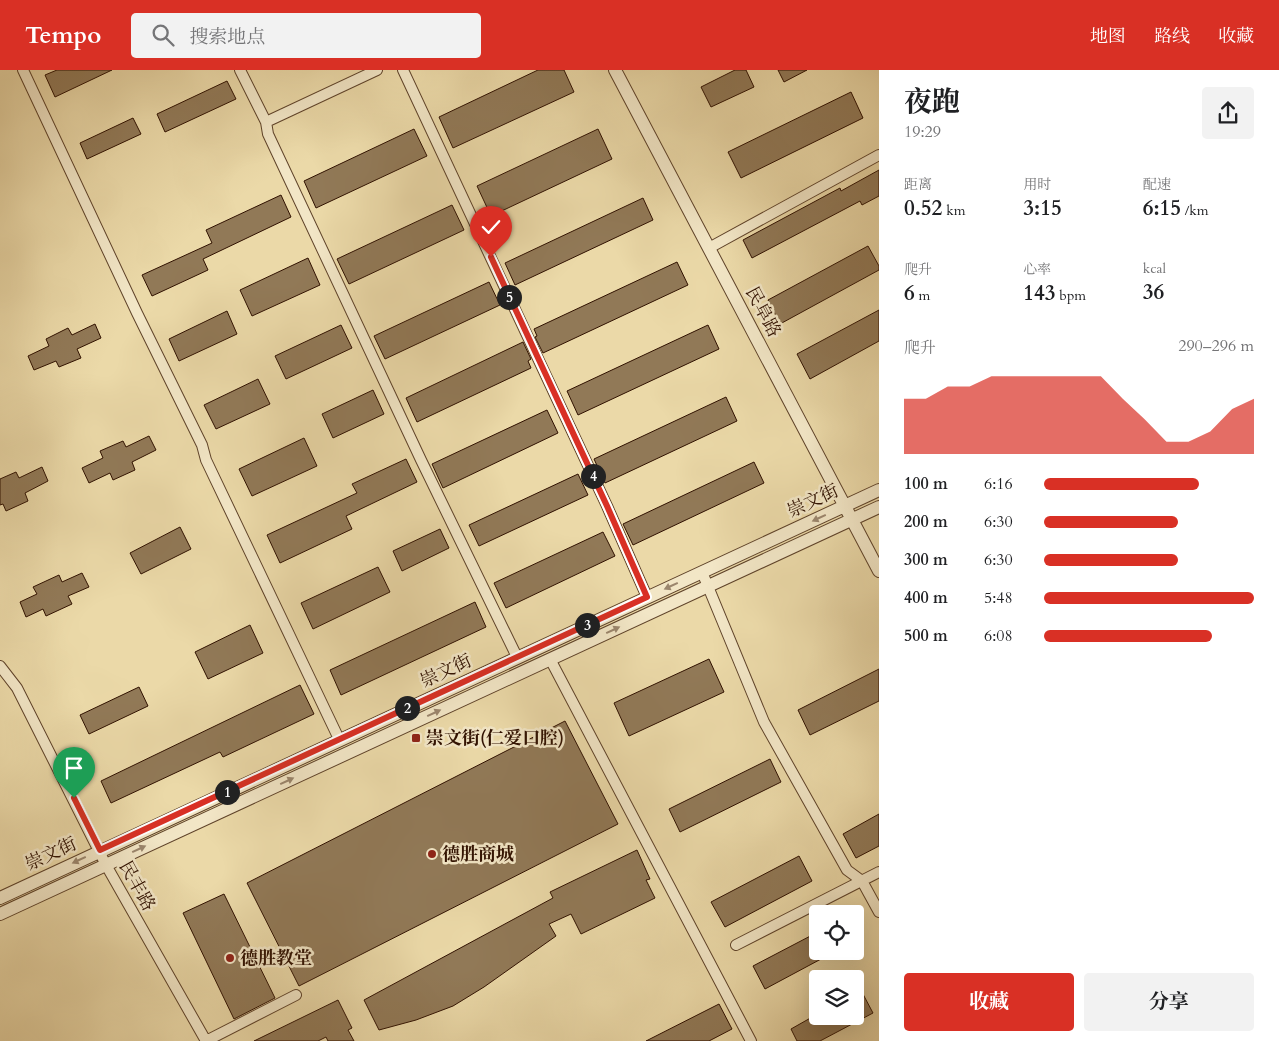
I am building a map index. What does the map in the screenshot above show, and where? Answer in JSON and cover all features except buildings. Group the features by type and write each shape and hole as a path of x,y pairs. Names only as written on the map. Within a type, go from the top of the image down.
{"street":[{"path":"23,70 137,313 202,445 206,460 339,740"},
{"path":"240,70 266,122 268,134 320,246 517,658"},
{"path":"266,122 377,70"},
{"path":"403,70 607,506 647,597"},
{"name":"民阜路","path":"615,70 879,571"},
{"path":"709,248 879,155"},
{"name":"崇文街","path":"0,898 879,490"},
{"name":"崇文街","path":"0,914 879,507"},
{"path":"702,572 764,722 846,870 862,881 879,912"},
{"path":"550,659 751,1041"},
{"name":"民丰路","path":"0,666 17,688 106,865 206,1041"},
{"path":"736,945 879,872"},
{"path":"206,1041 296,995"}],"place":[{"name":"崇文街(仁爱口腔)","path":"416,738"},
{"name":"德胜商城","path":"432,854"},
{"name":"德胜教堂","path":"230,958"}],"route":[{"path":"74,798 100,850 647,597 607,506 491,257"}]}
